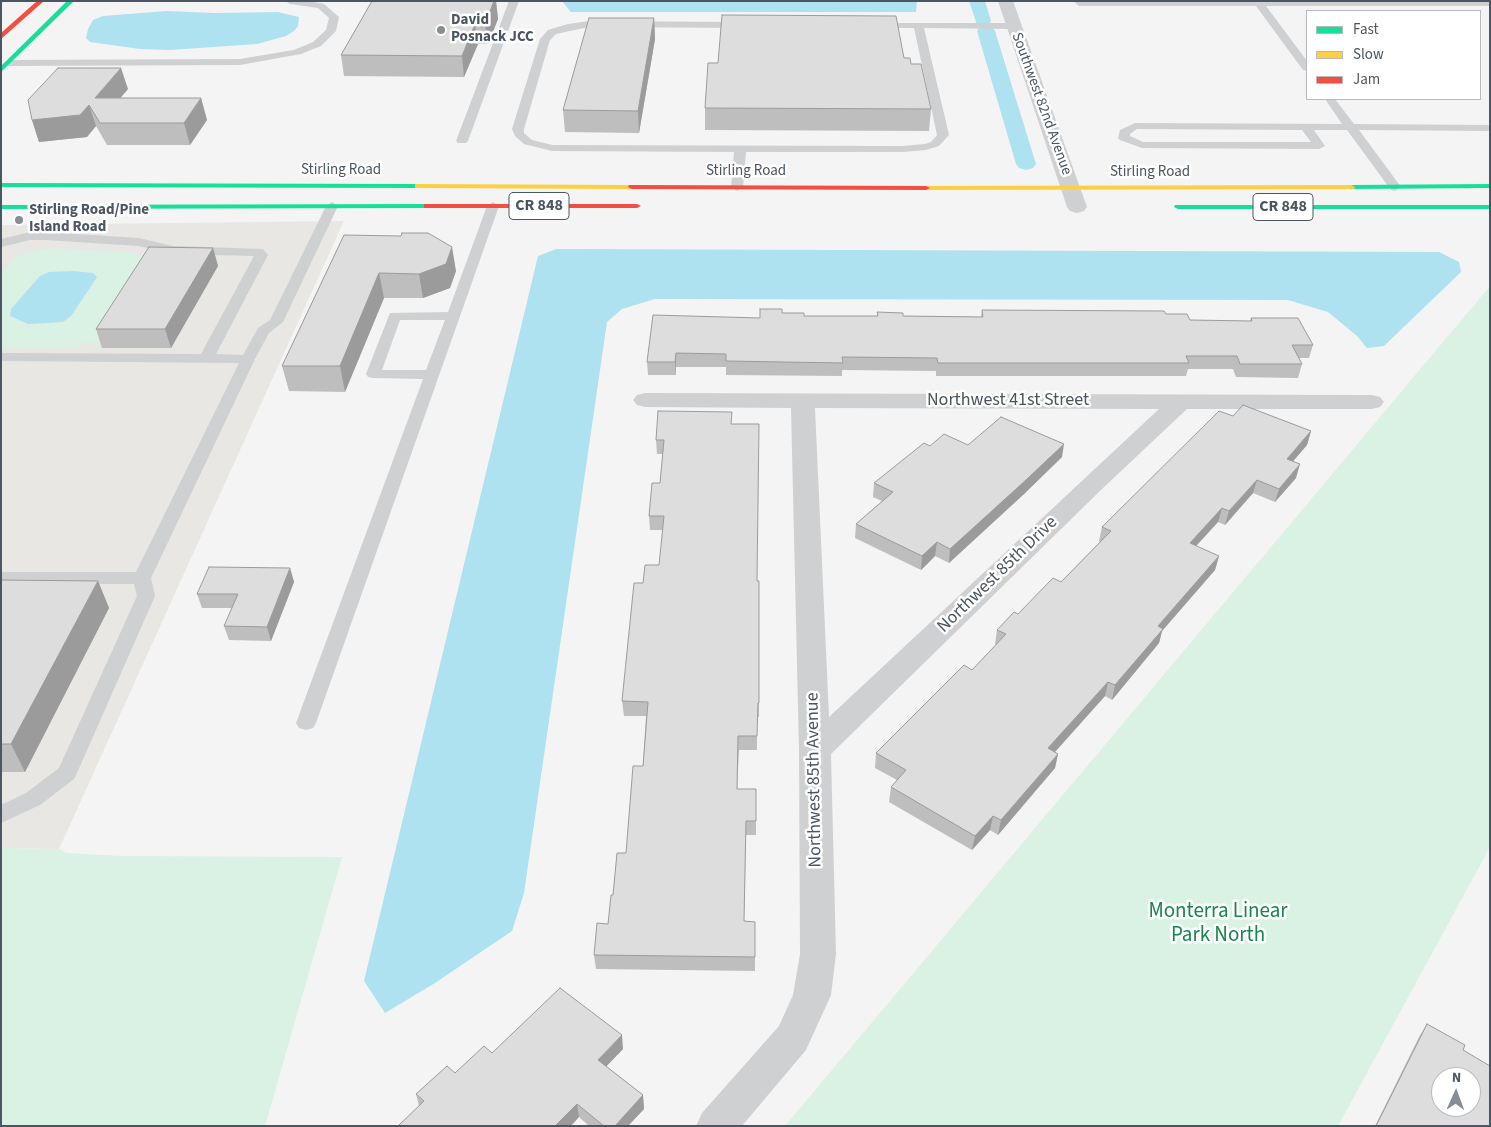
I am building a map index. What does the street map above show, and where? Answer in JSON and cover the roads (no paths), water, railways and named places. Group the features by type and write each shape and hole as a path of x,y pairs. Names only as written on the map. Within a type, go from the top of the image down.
{"main road":[{"path":"1,37 41,1"},
{"path":"5,66 71,1"},
{"name":"Stirling Road","path":"1,185 737,187 1076,202 1395,187 1490,186"},
{"path":"493,206 498,186"},
{"name":"CR 848","path":"1,207 646,206"},
{"name":"Stirling Road","path":"1166,207 1490,207"}],"street":[{"name":"Southwest 82nd Avenue","path":"1005,1 1076,202"},
{"name":"Northwest 41st Street","path":"645,400 1372,402"},
{"name":"Northwest 85th Avenue","path":"716,1126 793,1038 812,995 819,948 815,750 803,400"},
{"name":"Northwest 85th Drive","path":"815,750 1181,402"}],"lane":[{"path":"5,66 240,62 297,52 317,44 331,31 334,16 321,6 290,1"},
{"path":"462,141 514,1"},
{"path":"1078,1 1079,3 1486,4"},
{"path":"1259,3 1306,67"},
{"path":"759,25 589,24 552,32 545,40 518,129 519,134 528,142 552,148 746,149 780,138 858,140 875,150 926,147 935,144 943,135 918,25"},
{"path":"868,25 1014,26"},
{"path":"1331,100 1395,187"},
{"path":"1306,127 1318,146 1142,145 1124,138 1124,132 1135,126 1490,128"},
{"path":"737,187 746,149"},
{"path":"1,815 33,799 67,773 146,596 142,578 248,359 263,332 276,322 332,206"},
{"path":"306,723 493,206"},
{"path":"1,242 30,236 45,236 139,242 174,250 258,252 261,255 206,359"},
{"path":"432,375 373,374 395,316 453,316"},
{"path":"1,357 248,359"},
{"path":"1,578 142,578"}],"water":[{"path":"562,1 917,1 916,12 571,12"},
{"path":"166,11 215,13 278,12 299,17 298,26 294,31 286,36 257,44 170,50 140,49 90,42 86,38 93,20 103,16"},
{"path":"556,249 1439,252 1459,262 1461,272 1384,346 1367,348 1357,336 1328,312 1288,300 655,299 622,309 607,322 524,893 512,931 435,983 385,1013 364,981 538,256"},
{"path":"73,271 93,273 97,277 71,316 63,322 28,324 10,316 11,309 40,276 49,272"}],"waterway":[{"path":"977,1 983,21"},
{"path":"986,31 1026,164"}],"place":[{"name":"David Posnack JCC","path":"441,30"},
{"name":"Stirling Road/Pine Island Road","path":"19,220"}],"park label":[{"name":"Monterra Linear Park North","path":"1218,924"}]}
